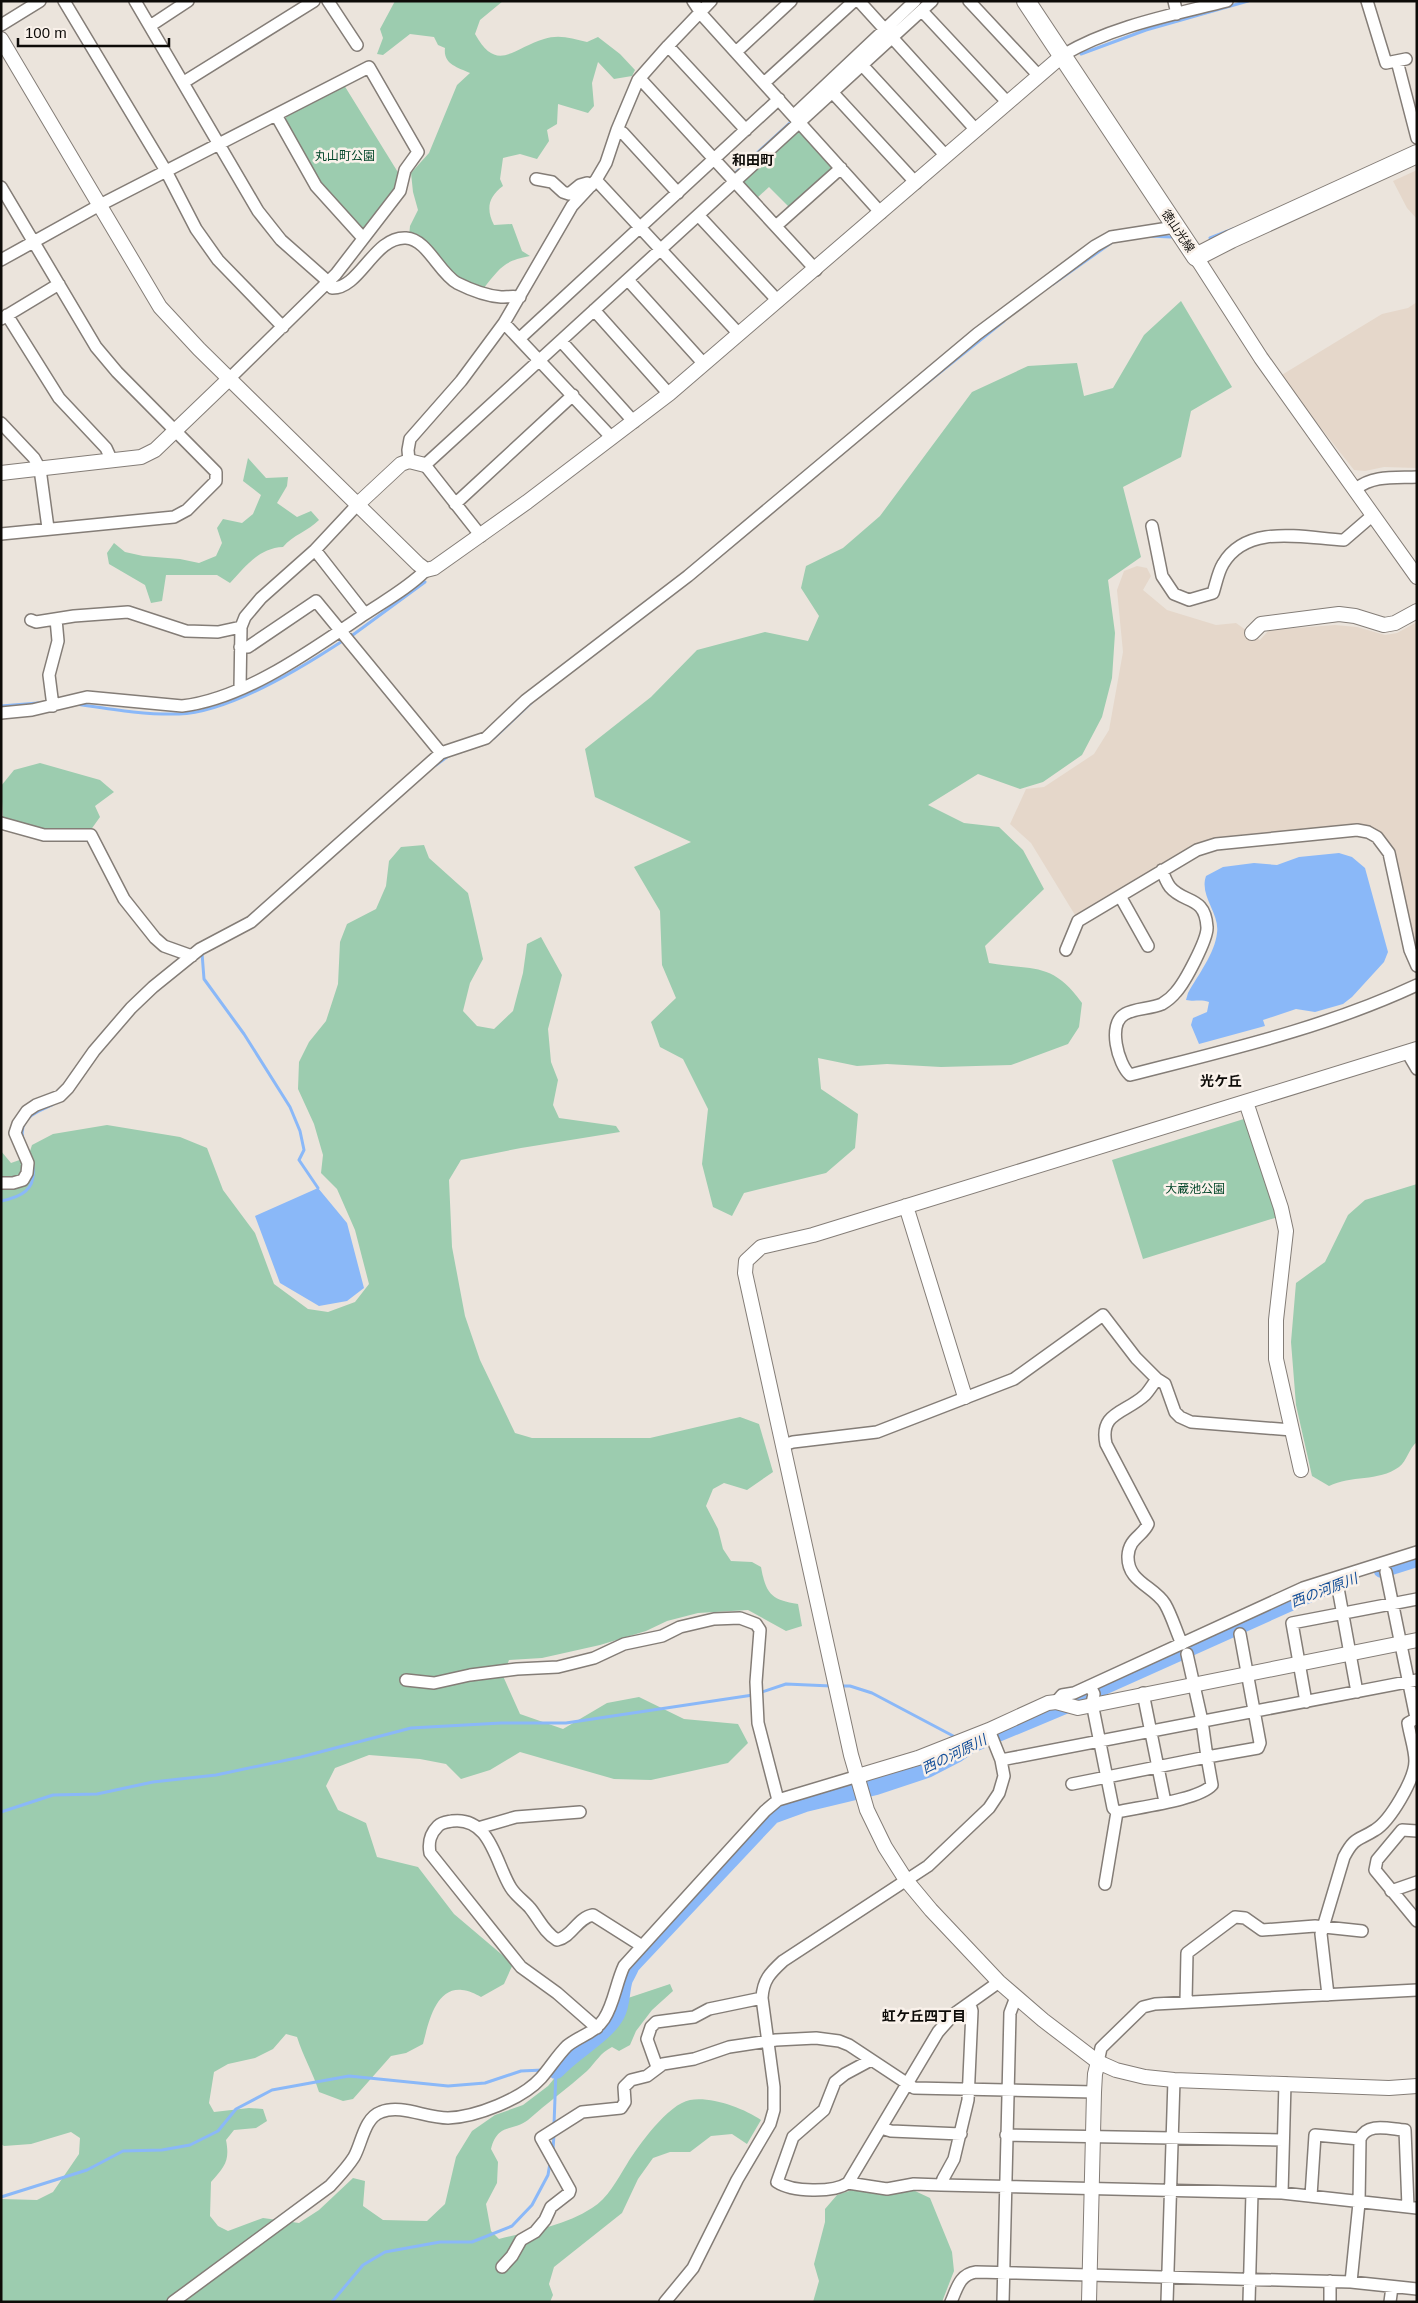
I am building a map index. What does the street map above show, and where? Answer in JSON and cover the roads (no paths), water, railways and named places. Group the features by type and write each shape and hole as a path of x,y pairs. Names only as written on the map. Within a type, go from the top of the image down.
{"main road":[{"name":"徳山光線","path":"1026,1 1196,257 1231,239 1417,154"}],"street":[{"path":"1,25 40,1"},
{"path":"64,1 166,171 196,229 218,260 283,327"},
{"path":"135,1 258,211 281,240 329,283 332,288 338,288 350,282 368,260 391,241 406,238 416,242 428,252 445,273 460,284 501,297 520,297"},
{"path":"150,26 188,1"},
{"path":"184,82 314,1"},
{"path":"328,1 357,45"},
{"path":"409,461 410,439 461,381 504,323 572,206 593,183 606,164 617,130 638,80 668,46 697,6 711,1"},
{"path":"736,52 791,1"},
{"path":"764,83 854,1"},
{"path":"859,1 976,130"},
{"path":"425,465 699,216 798,118 888,33 918,6 932,1"},
{"path":"970,1 1039,76"},
{"path":"1174,1 1177,14"},
{"path":"1,714 53,706 87,697 182,706 196,704 240,688 280,667 411,585 426,570 434,568 481,536 670,394 816,270 1062,55 1113,32 1226,1"},
{"path":"1367,1 1386,63 1402,60 1417,138"},
{"path":"697,6 881,213"},
{"path":"918,6 1008,103"},
{"path":"798,118 833,93 863,66 888,33"},
{"path":"1,39 98,206 160,307 199,350 426,570"},
{"path":"668,46 746,130"},
{"path":"863,66 946,156"},
{"path":"1,260 98,206 369,67 418,152 405,170 400,191 329,283 155,450 141,457 1,473"},
{"path":"638,80 644,83 816,270"},
{"path":"833,93 916,183"},
{"path":"519,339 779,99"},
{"path":"276,116 316,186 363,238"},
{"path":"617,130 623,133 678,193"},
{"path":"776,226 841,168"},
{"path":"536,179 552,182 563,192 569,194 580,184 593,183 641,227 740,334"},
{"path":"1,187 96,347 117,372 216,472 216,481 187,510 174,517 1,534"},
{"path":"699,216 778,301"},
{"path":"1,1183 13,1183 23,1180 28,1173 28,1163 15,1133 18,1124 27,1112 36,1105 60,1096 130,1008 200,949 251,922 441,753 486,738 526,700 688,576 977,334 1095,246 1111,237 1126,233 1166,230 1175,227"},
{"path":"1196,257 1261,358 1417,577"},
{"path":"628,280 704,364"},
{"path":"58,284 4,317 59,398 106,448 112,460"},
{"path":"594,310 670,394"},
{"path":"504,323 612,438"},
{"path":"560,341 634,422"},
{"path":"455,504 573,395"},
{"path":"1,423 34,458 40,469 48,528"},
{"path":"240,688 241,627 245,617 262,598 315,550 358,504 400,464 409,461 425,465 481,536"},
{"path":"1356,489 1364,483 1381,478 1417,477"},
{"path":"1152,526 1162,576 1174,594 1189,600 1213,593 1223,564 1242,543 1268,536 1344,540 1374,515"},
{"path":"315,550 366,614"},
{"path":"240,647 248,647 316,600 441,753"},
{"path":"1252,633 1261,624 1339,614 1355,616 1384,625 1395,623 1417,611"},
{"path":"31,620 36,622 128,612 186,631 218,632 241,627"},
{"path":"53,706 49,675 58,641 56,619"},
{"path":"1,822 44,835 91,835 124,899 156,938 164,946 192,956"},
{"path":"1066,950 1078,922 1197,850 1216,844 1357,830 1377,836 1389,853 1410,950 1417,966"},
{"path":"1162,870 1170,887 1180,896 1191,898 1200,906 1205,916 1207,928 1204,941 1178,991 1161,1004 1125,1014 1116,1022 1114,1034 1124,1070 1130,1075 1278,1037 1380,1002 1417,985"},
{"path":"1120,896 1148,946"},
{"path":"1417,1069 1412,1050 813,1235 761,1247 746,1261 746,1273 783,1445 858,1776 867,1810 885,1846 906,1880 931,1910 999,1982 1098,2062 1116,2070 1145,2077 1174,2080 1389,2088 1417,2086"},
{"path":"1246,1102 1281,1208 1286,1231 1276,1320 1276,1359 1301,1470"},
{"path":"906,1206 965,1397"},
{"path":"783,1445 877,1432 1014,1379 1103,1315 1126,1347 1157,1379 1165,1384 1175,1412 1180,1417 1191,1422 1292,1430"},
{"path":"1117,1812 1193,1796 1212,1785 1202,1722 1184,1649 1164,1603 1157,1595 1140,1584 1132,1571 1128,1556 1134,1537 1146,1528 1148,1524 1106,1444 1104,1435 1106,1424 1111,1417 1145,1395 1157,1379"},
{"path":"173,2302 330,2186 345,2171 355,2154 366,2128 373,2117 380,2112 393,2109 430,2117 448,2118 467,2115 502,2103 527,2090 570,2044 597,2028 605,2018 616,1982 624,1966 765,1811 778,1800 918,1758 989,1730 1048,1703 1078,1708 1092,1693 1310,1586 1417,1552"},
{"path":"1328,1995 1321,1952 1322,1927 1344,1856 1349,1846 1361,1836 1380,1826 1413,1785 1414,1743 1408,1724 1417,1718 1413,1681 1401,1643 1386,1572"},
{"path":"1338,1588 1357,1692"},
{"path":"1306,1702 1292,1623 1417,1599"},
{"path":"406,1680 434,1683 470,1675 517,1669 558,1667 594,1658 624,1644 662,1636 680,1627 714,1619 740,1618 756,1624 760,1630 756,1682 758,1723 778,1800"},
{"path":"1072,1784 1258,1748 1260,1743 1240,1634"},
{"path":"1092,1693 1143,1693 1417,1640"},
{"path":"1002,1760 1413,1681"},
{"path":"1092,1693 1113,1808 1117,1812"},
{"path":"1143,1693 1165,1802"},
{"path":"665,2302 693,2268 737,2180 770,2124 774,2110 774,2087 762,1998 762,1987 767,1975 783,1960 928,1866 989,1808 999,1794 1004,1776 1002,1760 989,1730"},
{"path":"580,1812 516,1817 478,1828 457,1821 440,1823 432,1832 428,1844 430,1853 521,1967 557,1993 597,2028"},
{"path":"1105,1884 1117,1812"},
{"path":"1380,1826 1394,1839"},
{"path":"478,1828 499,1858 511,1888 530,1908 548,1934 557,1940 563,1939 586,1916 593,1915 642,1946"},
{"path":"1417,1831 1402,1830 1377,1860 1375,1870 1417,1921"},
{"path":"1392,1891 1417,1882"},
{"path":"1186,2001 1187,1953 1235,1917 1245,1918 1262,1930 1322,1927 1362,1931"},
{"path":"871,2060 845,2074 835,2082 824,2110 793,2138 777,2182 785,2187 826,2190 840,2188 848,2183 938,2032 954,2014 999,1982"},
{"path":"1089,2302 1092,2137 1094,2092 1098,2062 1101,2048 1143,2006 1186,2001 1417,1990"},
{"path":"1003,2302 1010,2013 1016,1997"},
{"path":"657,2067 647,2039 651,2027 656,2022 694,2017 709,2009 762,1998"},
{"path":"941,2185 954,2159 961,2134 969,2090 972,2011 970,2004"},
{"path":"502,2267 512,2256 521,2240 536,2232 546,2220 551,2207 569,2193 570,2190 541,2138 582,2112 621,2108 625,2102 624,2087 631,2080 647,2076 663,2064 707,2055 729,2047 768,2041 816,2038 839,2041 914,2088 1094,2092"},
{"path":"1167,2302 1174,2080"},
{"path":"1282,2193 1285,2083"},
{"path":"881,2128 891,2131 961,2134"},
{"path":"848,2183 887,2189 914,2184 1282,2193 1360,2203 1412,2207 1405,2130 1369,2128 1363,2132 1360,2139 1360,2203 1351,2282"},
{"path":"1006,2135 1283,2140"},
{"path":"1311,2196 1315,2135 1360,2139"},
{"path":"1249,2302 1252,2192"},
{"path":"951,2302 962,2278 968,2273 1330,2281 1417,2289"},
{"path":"1330,2281 1330,2302"},
{"path":"1390,2302 1392,2287"}],"water":[{"path":"1339,853 1352,857 1365,868 1388,952 1384,962 1352,997 1343,1004 1315,1012 1296,1009 1263,1020 1265,1026 1199,1044 1191,1025 1193,1018 1207,1012 1209,1002 1186,1000 1216,941 1216,918 1205,891 1206,876 1223,867 1254,863 1277,865 1299,857"},
{"path":"318,1188 347,1223 364,1288 347,1301 319,1306 280,1283 255,1216"}],"waterway":[{"path":"917,6 922,1"},
{"path":"1081,54 1146,30 1248,1"},
{"path":"733,175 793,120"},
{"path":"1210,238 1233,229"},
{"path":"1149,236 1171,237"},
{"path":"1053,284 1111,243"},
{"path":"923,386 1004,321"},
{"path":"350,637 425,582"},
{"path":"76,704 153,714 198,712 220,706 264,687 308,663 344,640"},
{"path":"1,706 38,703"},
{"path":"494,738 531,703"},
{"path":"436,765 451,754"},
{"path":"202,953 204,979 244,1034 290,1107 300,1131 304,1150 299,1160 318,1188"},
{"path":"23,1140 23,1126 30,1116 52,1105"},
{"path":"1,1201 21,1195 26,1191 32,1181 33,1167"},
{"name":"西の河原川","path":"1382,1569 1417,1558"},
{"name":"西の河原川","path":"556,2070 611,2022 618,2010 624,1979 631,1965 772,1815 805,1803 876,1786 927,1769 969,1745 1077,1700 1101,1687 1343,1580"},
{"path":"759,1693 786,1684 831,1686"},
{"path":"840,1686 850,1686 872,1693 957,1738"},
{"path":"1,1812 53,1795 97,1794 153,1782 216,1775 301,1757 411,1728 501,1723 566,1723 753,1695"},
{"path":"1,2197 87,2170 123,2151 162,2150 190,2145 218,2131 236,2109 272,2090 349,2076 448,2086 485,2083 521,2071 543,2070"},
{"path":"552,2070 556,2070 554,2125"},
{"path":"553,2150 554,2134"},
{"path":"332,2302 363,2265 385,2252 440,2242 472,2242 512,2226 532,2205 548,2175 550,2163"}],"district":[{"name":"和田町","path":"753,160"},
{"name":"光ケ丘","path":"1221,1081"},
{"name":"虹ケ丘四丁目","path":"924,2016"}],"park label":[{"name":"丸山町公園","path":"345,156"},
{"name":"大蔵池公園","path":"1195,1189"}]}
